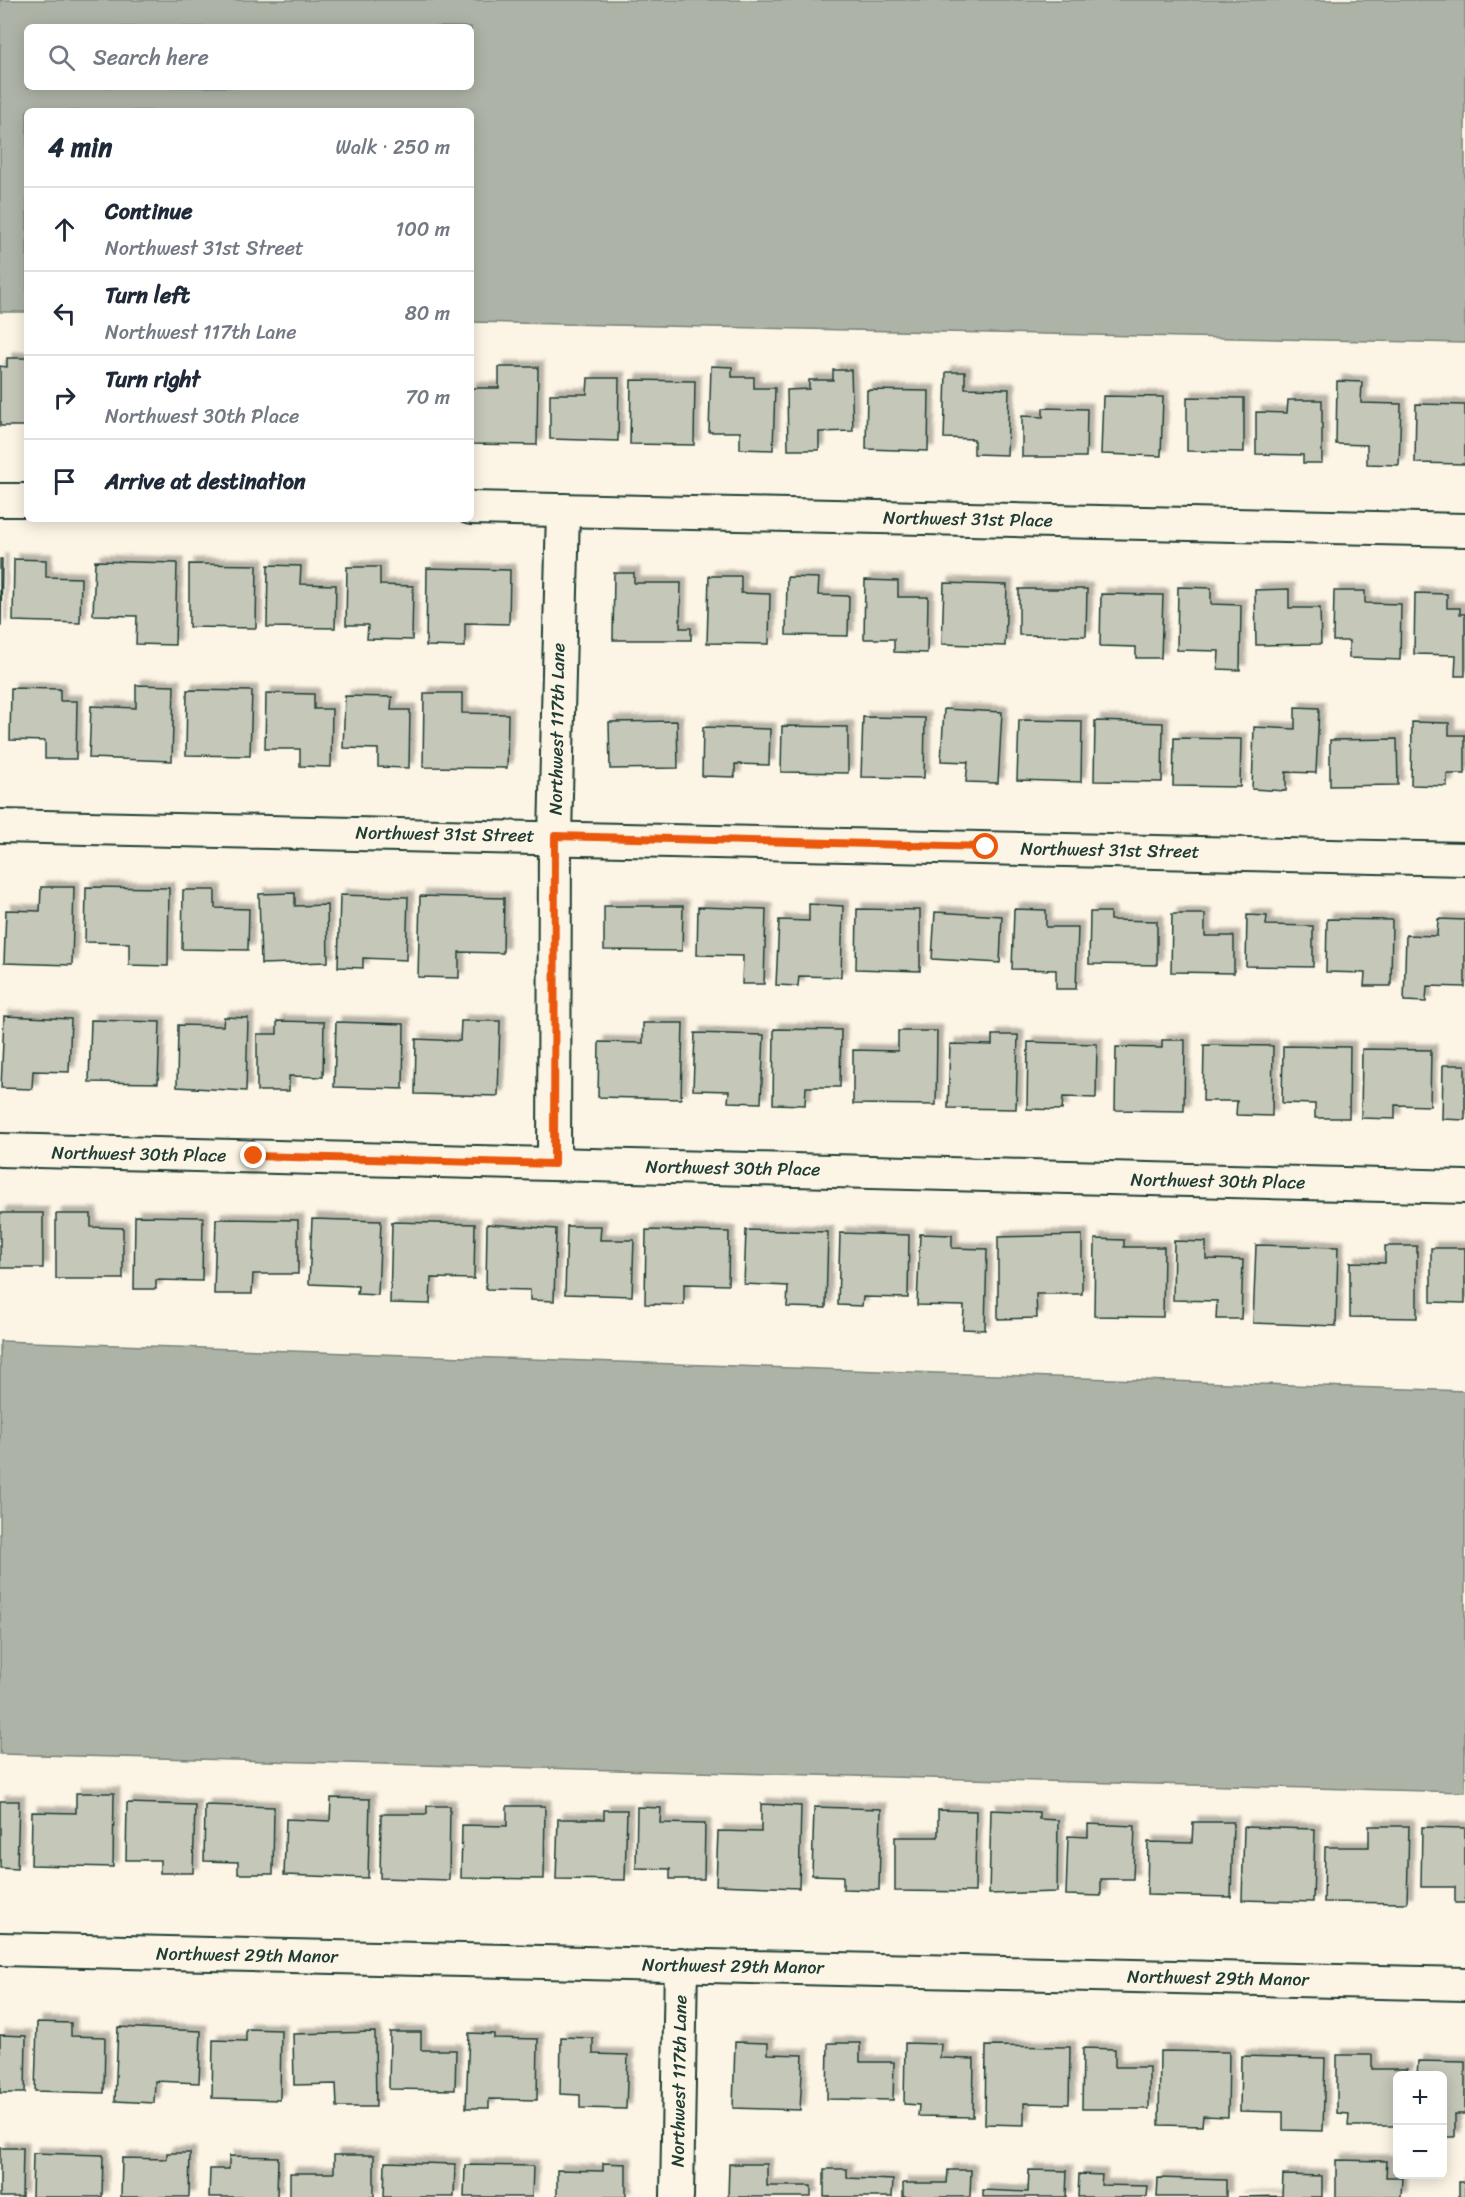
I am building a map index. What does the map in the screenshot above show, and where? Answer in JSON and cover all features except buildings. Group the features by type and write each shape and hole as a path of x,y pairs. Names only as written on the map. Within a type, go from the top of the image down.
{"street":[{"path":"0,500 24,500"},
{"name":"Northwest 31st Place","path":"474,508 1465,530"},
{"name":"Northwest 117th Lane","path":"554,1164 555,836 563,510"},
{"name":"Northwest 31st Street","path":"0,826 555,836 1465,859"},
{"name":"Northwest 30th Place","path":"0,1150 1465,1187"},
{"name":"Northwest 29th Manor","path":"0,1950 1465,1984"},
{"name":"Northwest 117th Lane","path":"677,2197 681,1965"}],"shaded area":[{"path":"0,0 1465,0 1465,343 474,322 474,108 24,108 24,312 0,312"},
{"path":"0,1341 1465,1391 1465,1792 0,1754"}],"route":[{"path":"254,1156 554,1164 555,836 986,847"}]}
